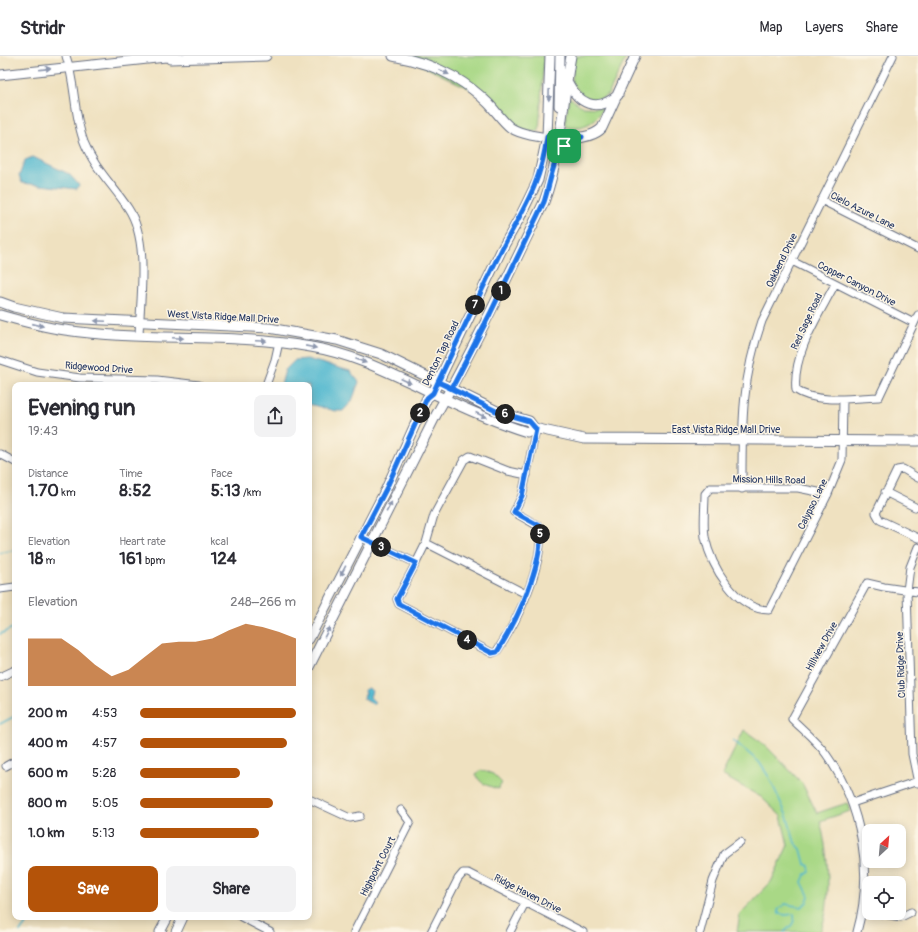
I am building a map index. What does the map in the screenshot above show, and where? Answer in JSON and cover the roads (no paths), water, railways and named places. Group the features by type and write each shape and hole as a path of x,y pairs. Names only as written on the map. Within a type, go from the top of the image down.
{"main road":[{"path":"0,75 70,66 175,56"},
{"path":"149,58 155,60 266,56"},
{"path":"393,56 423,63 453,77 488,103 510,127 529,135 560,138 582,137"},
{"name":"Denton Tap Road","path":"312,633 386,489 427,398 433,393 488,278 532,194 544,158 547,137 550,56"},
{"path":"560,56 559,106 561,117"},
{"path":"312,661 371,542 503,288 544,202 550,185 558,151 561,117 571,56"},
{"path":"558,151 569,143 582,137 598,133 619,94 635,56"},
{"path":"567,81 574,94 584,103 602,105 611,101 619,94"},
{"path":"529,135 538,143 544,158"},
{"path":"488,278 503,288"},
{"name":"West Vista Ridge Mall Drive","path":"0,302 14,307 64,318 139,323 223,325 287,330 337,340 381,354 438,382"},
{"path":"0,315 64,330 139,336 279,342 312,347 343,354 379,368 433,393"},
{"path":"279,342 287,330"},
{"name":"East Vista Ridge Mall Drive","path":"438,382 498,412 529,421 535,429"},
{"name":"East Vista Ridge Mall Drive","path":"433,393 508,426 527,432 535,429 584,440 918,441"},
{"path":"162,930 167,920"},
{"path":"176,932 182,920"}],"street":[{"path":"66,56 70,66"},
{"path":"71,56 70,66 76,117 84,142 92,161 128,208 135,223 141,256 139,336"},
{"name":"Oakbend Drive","path":"742,489 742,403 752,349 762,321 893,56"},
{"name":"Cielo Azure Lane","path":"821,200 918,249"},
{"name":"Copper Canyon Drive","path":"792,261 914,323"},
{"name":"Red Sage Road","path":"835,284 802,353 795,382 796,390 804,396 843,399"},
{"path":"843,399 879,397 918,315"},
{"path":"267,382 275,360 279,342"},
{"name":"Ridgewood Drive","path":"0,360 37,372 80,378 141,382"},
{"name":"Calypso Lane","path":"769,610 828,494 842,460 843,399"},
{"path":"527,475 508,471 470,456 464,460 451,481 434,515 426,544 397,599 399,604 492,653 497,652 507,636 534,574 540,526 514,512 522,496 527,475 535,429"},
{"path":"0,454 12,460"},
{"path":"918,478 903,468 898,469 876,511 877,517 880,520 918,538"},
{"name":"Mission Hills Road","path":"769,610 758,610 745,601 728,585 709,551 705,535 705,494 710,488 798,488 828,494"},
{"path":"885,492 915,507"},
{"path":"361,537 416,563"},
{"path":"426,544 526,594"},
{"name":"Club Ridge Drive","path":"918,547 910,567 907,591 912,754 918,781"},
{"name":"Hillview Drive","path":"852,803 826,753 792,719 867,583 907,591"},
{"path":"0,589 12,587"},
{"path":"907,591 918,592"},
{"path":"1,676 12,671"},
{"path":"6,766 12,763"},
{"path":"865,876 859,825 852,803 918,781"},
{"path":"312,800 350,818 360,816"},
{"name":"Highpoint Court","path":"354,932 410,822 401,810"},
{"path":"700,932 713,881 724,854 740,842"},
{"name":"Ridge Haven Drive","path":"431,932 458,879 463,873 468,874 583,932"},
{"path":"510,932 525,903"},
{"path":"906,914 911,912"},
{"path":"247,920 270,932"},
{"path":"857,932 862,920"}],"water":[{"path":"33,157 69,174 79,185 77,189 22,183 19,176 25,160"},
{"path":"307,359 350,371 359,382 352,401 343,411 335,411 312,405 312,382 282,382 285,370 295,360"},
{"path":"369,688 372,691 370,697 375,702 373,704 363,699 366,693 364,690"}],"waterway":[{"path":"0,553 12,551"},
{"path":"0,634 12,628"},
{"path":"0,724 12,718"},
{"path":"733,740 759,762 769,777 787,816 795,843 801,849 805,864 809,866 810,872 805,875 802,882 809,896 807,902 802,907 785,904 778,910 779,914 794,914 793,922 784,932"},
{"path":"20,932 29,920"}]}
